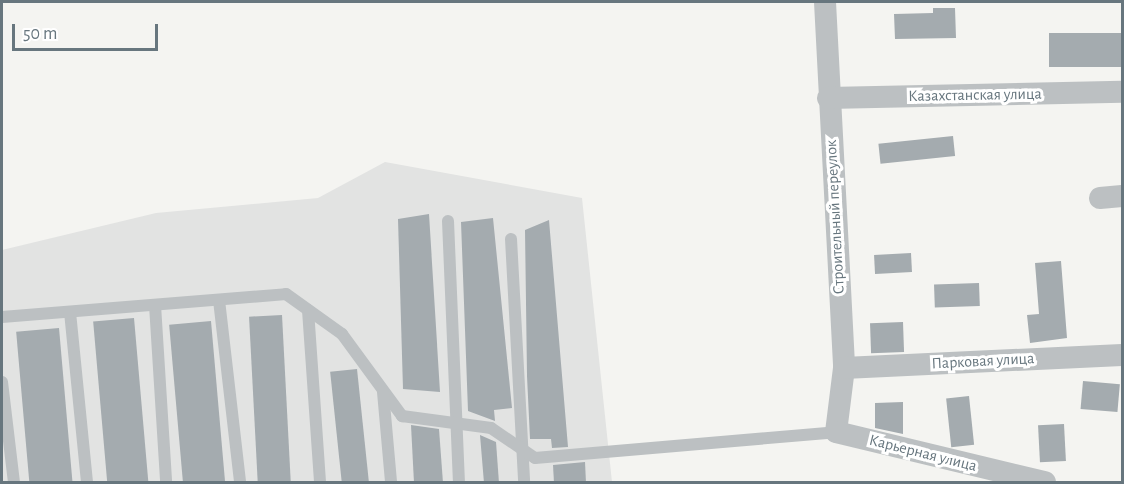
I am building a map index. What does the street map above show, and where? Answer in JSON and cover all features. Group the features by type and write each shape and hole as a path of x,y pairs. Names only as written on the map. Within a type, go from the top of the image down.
{"street":[{"name":"Строительный переулок","path":"825,2 828,98 844,368 836,432"},
{"name":"Казахстанская улица","path":"828,98 1122,92"},
{"path":"1100,198 1122,196"},
{"name":"Парковая улица","path":"844,368 1122,355"},
{"name":"Карьерная улица","path":"836,432 1045,483"}],"lane":[{"path":"448,221 454,423 459,483"},
{"path":"511,239 518,447 524,483"},
{"path":"2,317 286,294 342,334 402,416 491,428 535,458 836,432"},
{"path":"219,300 240,483"},
{"path":"155,305 166,483"},
{"path":"308,310 320,483"},
{"path":"70,312 87,483"},
{"path":"2,382 14,483"},
{"path":"383,391 390,483"}],"shaded area":[{"path":"385,162 582,198 612,482 2,482 2,250 156,213 318,198"}],"building":[{"path":"933,8 955,8 956,38 895,39 894,14 933,13"},
{"path":"1049,33 1122,33 1122,67 1049,67"},
{"path":"953,136 955,156 881,164 878,144"},
{"path":"429,214 440,392 403,389 398,219"},
{"path":"493,218 512,408 494,410 495,421 468,411 461,222"},
{"path":"549,220 568,447 552,448 551,439 530,439 525,230"},
{"path":"911,253 912,272 875,274 874,255"},
{"path":"1061,261 1067,338 1030,343 1027,315 1039,314 1035,263"},
{"path":"979,283 980,306 935,308 934,285"},
{"path":"282,315 291,482 258,482 249,317"},
{"path":"134,318 148,482 107,482 93,322"},
{"path":"211,321 225,482 183,482 169,325"},
{"path":"903,322 904,352 871,353 870,323"},
{"path":"59,328 72,482 29,482 16,332"},
{"path":"357,369 369,482 342,482 330,372"},
{"path":"1083,381 1120,384 1117,412 1081,409"},
{"path":"969,396 974,445 951,447 946,398"},
{"path":"903,402 903,434 875,428 875,403"},
{"path":"1064,424 1066,461 1040,462 1038,425"},
{"path":"411,425 439,429 443,483 414,483"},
{"path":"480,435 496,442 499,483 484,483"},
{"path":"585,462 586,483 554,483 553,465"}]}
